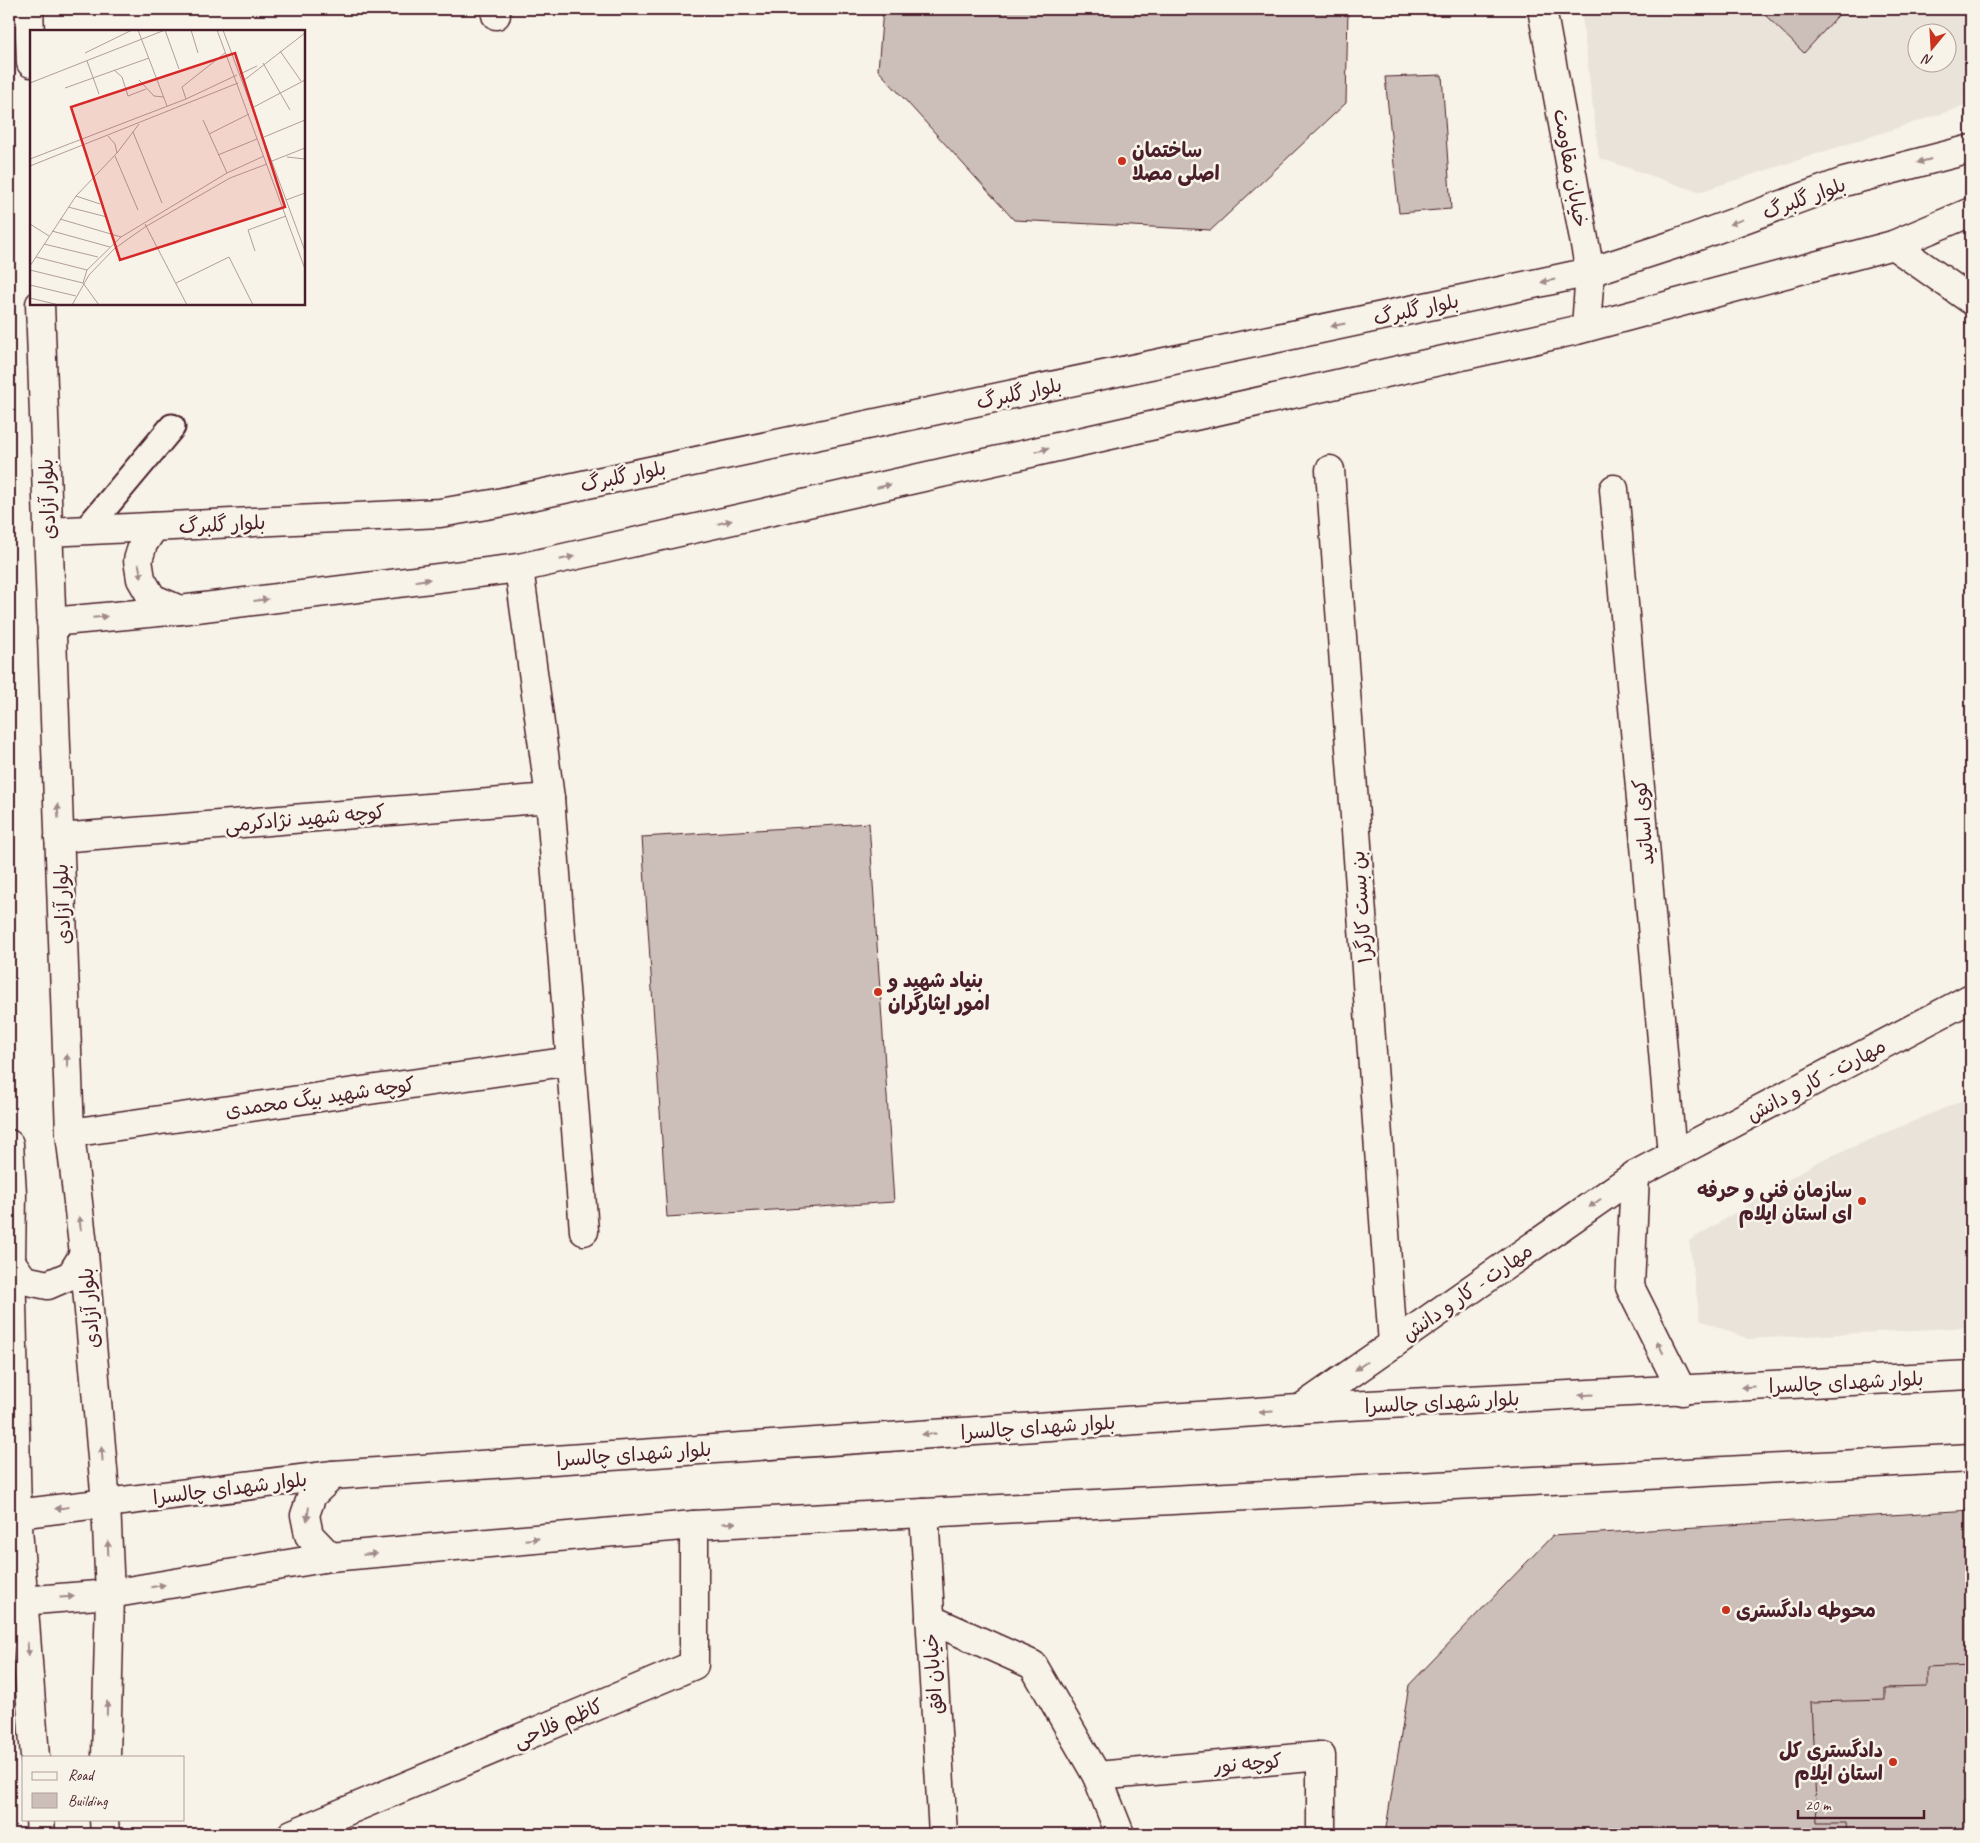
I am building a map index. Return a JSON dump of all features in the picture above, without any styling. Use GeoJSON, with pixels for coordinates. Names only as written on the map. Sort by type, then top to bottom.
{"type":"FeatureCollection","features":[{"type":"Feature","properties":{"kind":"street"},"geometry":{"type":"LineString","coordinates":[[29,9],[30,36]]}},
{"type":"Feature","properties":{"kind":"street","name":"خیابان مقاومت"},"geometry":{"type":"LineString","coordinates":[[1542,9],[1590,272],[1586,327]]}},
{"type":"Feature","properties":{"kind":"street","name":"بلوار گلبرگ"},"geometry":{"type":"LineString","coordinates":[[48,532],[440,513],[498,503],[1590,272],[1676,244],[1844,182],[1971,149]]}},
{"type":"Feature","properties":{"kind":"street"},"geometry":{"type":"LineString","coordinates":[[51,622],[180,610],[519,568],[1586,327],[1893,245],[1971,212]]}},
{"type":"Feature","properties":{"kind":"street"},"geometry":{"type":"LineString","coordinates":[[1893,245],[1971,300]]}},
{"type":"Feature","properties":{"kind":"street","name":"بلوار آزادی"},"geometry":{"type":"LineString","coordinates":[[40,305],[70,1133],[84,1254],[106,1503],[110,1594]]}},
{"type":"Feature","properties":{"kind":"street","name":"بن بست کارگر۱"},"geometry":{"type":"LineString","coordinates":[[1330,470],[1393,1344]]}},
{"type":"Feature","properties":{"kind":"street","name":"کوی اساتید"},"geometry":{"type":"LineString","coordinates":[[1614,489],[1672,1155]]}},
{"type":"Feature","properties":{"kind":"street"},"geometry":{"type":"LineString","coordinates":[[154,527],[143,544],[138,560],[141,579],[152,598],[180,610]]}},
{"type":"Feature","properties":{"kind":"street"},"geometry":{"type":"LineString","coordinates":[[519,568],[550,798],[584,1231]]}},
{"type":"Feature","properties":{"kind":"street","name":"کوچه شهید نژادکرمی"},"geometry":{"type":"LineString","coordinates":[[60,838],[550,798]]}},
{"type":"Feature","properties":{"kind":"street","name":"مهارت - کار و دانش"},"geometry":{"type":"LineString","coordinates":[[1299,1409],[1635,1175],[1971,998]]}},
{"type":"Feature","properties":{"kind":"street","name":"کوچه شهید بیگ محمدی"},"geometry":{"type":"LineString","coordinates":[[70,1133],[571,1061]]}},
{"type":"Feature","properties":{"kind":"street"},"geometry":{"type":"LineString","coordinates":[[9,1144],[13,1516],[16,1601],[35,1756]]}},
{"type":"Feature","properties":{"kind":"street"},"geometry":{"type":"LineString","coordinates":[[1635,1175],[1630,1286],[1682,1391]]}},
{"type":"Feature","properties":{"kind":"street"},"geometry":{"type":"LineString","coordinates":[[11,1262],[24,1280],[48,1285],[71,1275],[84,1254]]}},
{"type":"Feature","properties":{"kind":"street","name":"بلوار شهدای چالسرا"},"geometry":{"type":"LineString","coordinates":[[13,1516],[333,1475],[1299,1409],[1971,1375]]}},
{"type":"Feature","properties":{"kind":"street"},"geometry":{"type":"LineString","coordinates":[[16,1601],[110,1594],[330,1557],[694,1525],[1971,1458]]}},
{"type":"Feature","properties":{"kind":"street"},"geometry":{"type":"LineString","coordinates":[[330,1557],[309,1535],[305,1515],[312,1495],[333,1475]]}},
{"type":"Feature","properties":{"kind":"street","name":"خیابان افق"},"geometry":{"type":"LineString","coordinates":[[924,1514],[943,1834]]}},
{"type":"Feature","properties":{"kind":"street","name":"کاظم فلاحی"},"geometry":{"type":"LineString","coordinates":[[292,1834],[694,1666],[694,1525]]}},
{"type":"Feature","properties":{"kind":"street"},"geometry":{"type":"LineString","coordinates":[[106,1756],[110,1594]]}},
{"type":"Feature","properties":{"kind":"street"},"geometry":{"type":"LineString","coordinates":[[930,1619],[1033,1665],[1098,1776],[1120,1834]]}},
{"type":"Feature","properties":{"kind":"street","name":"کوچه نور"},"geometry":{"type":"LineString","coordinates":[[1098,1776],[1321,1756],[1321,1834]]}},
{"type":"Feature","properties":{"kind":"lane"},"geometry":{"type":"LineString","coordinates":[[86,530],[172,427]]}},
{"type":"Feature","properties":{"kind":"shaded area"},"geometry":{"type":"Polygon","coordinates":[[[1581,9],[1971,9],[1971,104],[1699,192],[1599,158],[1581,9]]]}},
{"type":"Feature","properties":{"kind":"shaded area","name":"سازمان فنی و حرفه ای استان ایلام"},"geometry":{"type":"Polygon","coordinates":[[[1971,1097],[1971,1327],[1748,1339],[1700,1320],[1689,1241],[1817,1162],[1971,1097]]]}},
{"type":"Feature","properties":{"kind":"building","name":"ساختمان اصلی مصلا"},"geometry":{"type":"Polygon","coordinates":[[[883,9],[1348,9],[1346,103],[1211,230],[1014,220],[878,70],[883,9]]]}},
{"type":"Feature","properties":{"kind":"building"},"geometry":{"type":"Polygon","coordinates":[[[1759,9],[1844,9],[1804,53],[1759,9]]]}},
{"type":"Feature","properties":{"kind":"building"},"geometry":{"type":"Polygon","coordinates":[[[1442,75],[1451,209],[1399,213],[1385,77],[1442,75]]]}},
{"type":"Feature","properties":{"kind":"building"},"geometry":{"type":"Polygon","coordinates":[[[869,823],[894,1202],[667,1217],[642,837],[869,823]]]}},
{"type":"Feature","properties":{"kind":"building","name":"محوطه دادگستری"},"geometry":{"type":"Polygon","coordinates":[[[1971,1510],[1971,1834],[1385,1834],[1409,1685],[1552,1536],[1971,1510]]]}},
{"type":"Feature","properties":{"kind":"building","name":"دادگستری کل استان ایلام"},"geometry":{"type":"Polygon","coordinates":[[[1971,1666],[1971,1834],[1847,1834],[1846,1823],[1817,1823],[1811,1702],[1885,1700],[1885,1688],[1927,1687],[1927,1668],[1971,1666]]]}},
{"type":"Feature","properties":{"kind":"place","name":"ساختمان اصلی مصلا"},"geometry":{"type":"Point","coordinates":[1122,161]}},
{"type":"Feature","properties":{"kind":"place","name":"بنیاد شهید و امور ایثارگران"},"geometry":{"type":"Point","coordinates":[878,992]}},
{"type":"Feature","properties":{"kind":"place","name":"سازمان فنی و حرفه ای استان ایلام"},"geometry":{"type":"Point","coordinates":[1862,1201]}},
{"type":"Feature","properties":{"kind":"place","name":"محوطه دادگستری"},"geometry":{"type":"Point","coordinates":[1726,1610]}},
{"type":"Feature","properties":{"kind":"place","name":"دادگستری کل استان ایلام"},"geometry":{"type":"Point","coordinates":[1893,1762]}}]}
